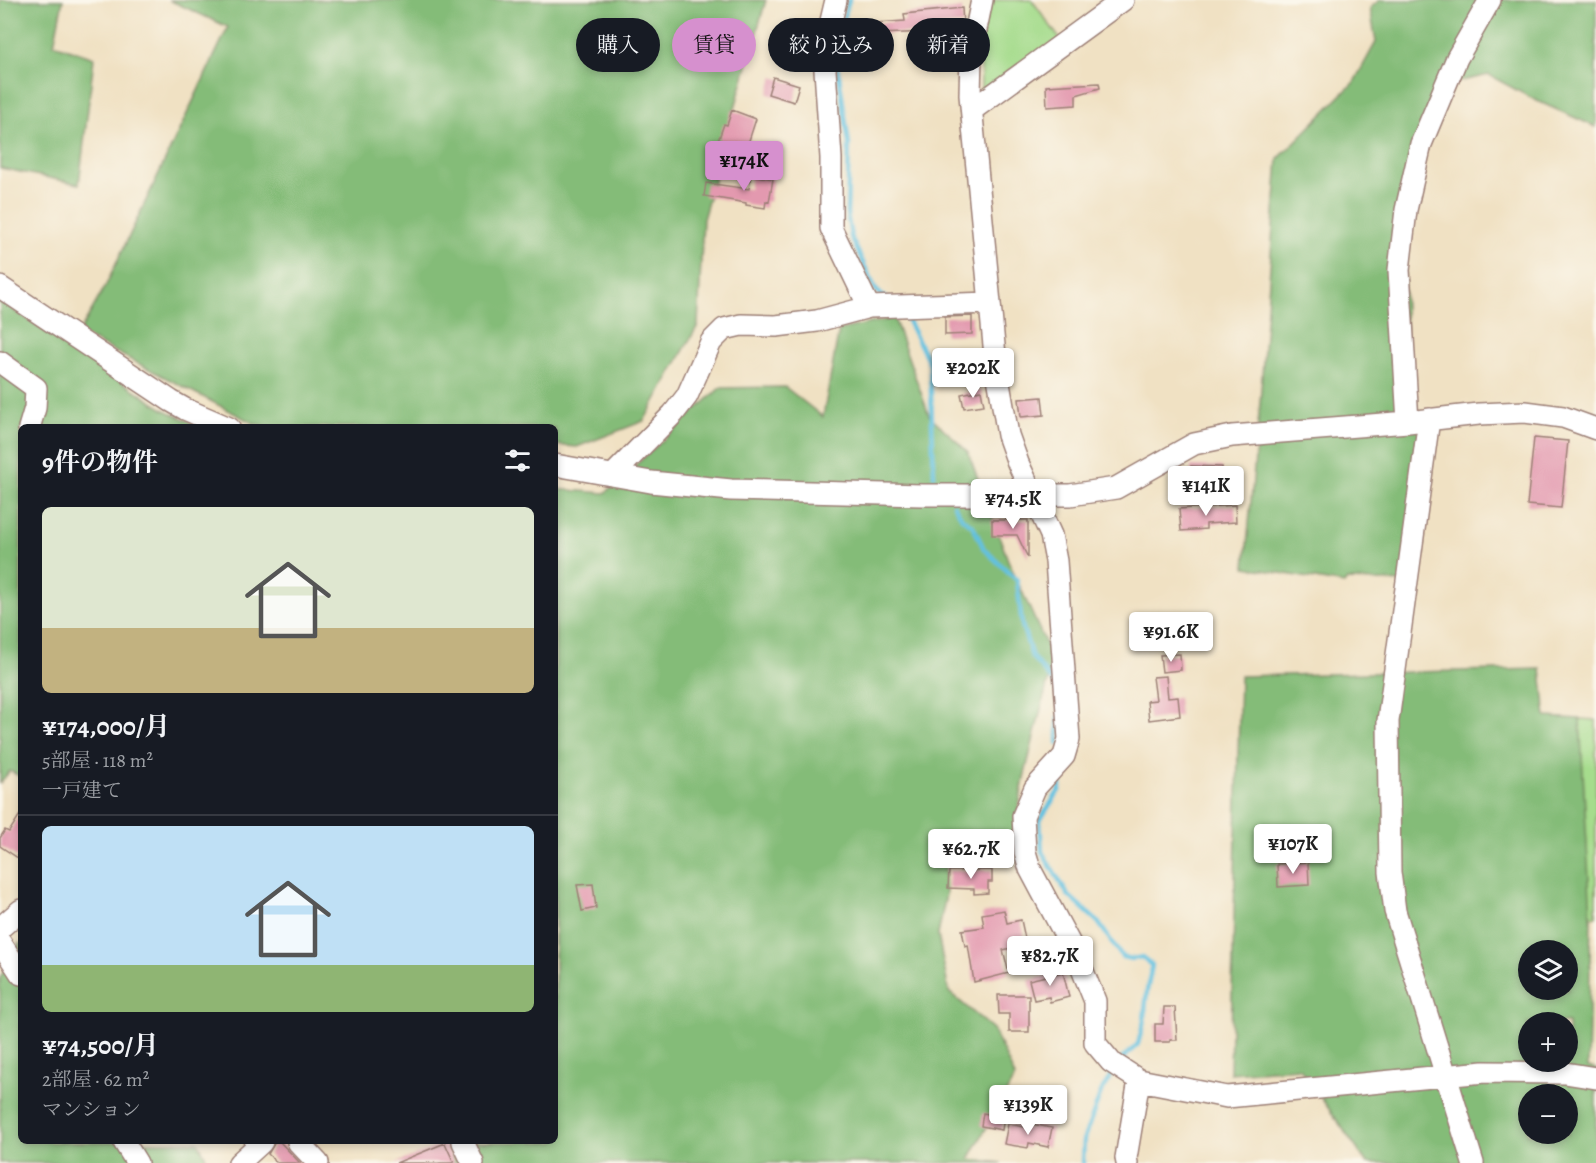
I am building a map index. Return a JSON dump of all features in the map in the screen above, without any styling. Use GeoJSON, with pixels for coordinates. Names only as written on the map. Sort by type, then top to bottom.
{"type":"FeatureCollection","features":[{"type":"Feature","properties":{"kind":"street"},"geometry":{"type":"LineString","coordinates":[[836,0],[825,70],[831,158],[831,228],[869,307]]}},
{"type":"Feature","properties":{"kind":"street"},"geometry":{"type":"LineString","coordinates":[[982,0],[971,54],[970,95],[996,366],[1008,435],[1018,463],[1051,535],[1056,561],[1069,739],[1064,756],[1035,788],[1023,816],[1025,852],[1030,869],[1078,959],[1095,1001],[1095,1043],[1111,1062],[1139,1080],[1227,1097],[1484,1072],[1565,1073],[1596,1078]]}},
{"type":"Feature","properties":{"kind":"street"},"geometry":{"type":"LineString","coordinates":[[972,110],[1123,0]]}},
{"type":"Feature","properties":{"kind":"street"},"geometry":{"type":"LineString","coordinates":[[1473,1163],[1395,911],[1390,872],[1388,721],[1418,421],[1399,270],[1406,210],[1421,144],[1457,58],[1490,0]]}},
{"type":"Feature","properties":{"kind":"street"},"geometry":{"type":"LineString","coordinates":[[0,287],[185,410],[219,424]]}},
{"type":"Feature","properties":{"kind":"street"},"geometry":{"type":"LineString","coordinates":[[613,475],[673,414],[687,396],[711,342],[724,329],[741,325],[776,326],[817,321],[869,307],[990,303]]}},
{"type":"Feature","properties":{"kind":"street"},"geometry":{"type":"LineString","coordinates":[[0,362],[36,388],[35,408],[30,424]]}},
{"type":"Feature","properties":{"kind":"street"},"geometry":{"type":"LineString","coordinates":[[558,466],[651,482],[731,490],[922,495],[1070,495],[1116,488],[1194,444],[1232,436],[1525,412],[1563,417],[1596,429]]}},
{"type":"Feature","properties":{"kind":"street"},"geometry":{"type":"LineString","coordinates":[[0,928],[18,913]]}},
{"type":"Feature","properties":{"kind":"street"},"geometry":{"type":"LineString","coordinates":[[0,942],[18,970]]}},
{"type":"Feature","properties":{"kind":"street"},"geometry":{"type":"LineString","coordinates":[[1127,1163],[1139,1080]]}},
{"type":"Feature","properties":{"kind":"street"},"geometry":{"type":"LineString","coordinates":[[125,1144],[137,1163]]}},
{"type":"Feature","properties":{"kind":"street"},"geometry":{"type":"LineString","coordinates":[[239,1163],[260,1144]]}},
{"type":"Feature","properties":{"kind":"street"},"geometry":{"type":"LineString","coordinates":[[300,1144],[318,1163]]}},
{"type":"Feature","properties":{"kind":"street"},"geometry":{"type":"LineString","coordinates":[[465,1144],[473,1163]]}},
{"type":"Feature","properties":{"kind":"green space"},"geometry":{"type":"Polygon","coordinates":[[[0,0],[63,0],[54,44],[94,58],[79,184],[0,168],[0,0]]]}},
{"type":"Feature","properties":{"kind":"green space"},"geometry":{"type":"Polygon","coordinates":[[[169,0],[766,0],[756,35],[756,18],[672,18],[672,72],[745,72],[703,219],[698,325],[644,421],[577,447],[558,445],[558,424],[255,424],[79,333],[106,285],[228,27],[169,0]]]}},
{"type":"Feature","properties":{"kind":"green space"},"geometry":{"type":"Polygon","coordinates":[[[992,0],[1032,0],[1060,39],[981,95],[981,72],[990,72],[990,18],[986,18],[992,0]]]}},
{"type":"Feature","properties":{"kind":"green space"},"geometry":{"type":"Polygon","coordinates":[[[1380,0],[1596,0],[1596,127],[1535,100],[1489,75],[1447,84],[1411,177],[1404,280],[1408,421],[1425,420],[1407,582],[1347,580],[1344,584],[1245,567],[1278,159],[1354,82],[1376,42],[1370,8],[1380,0]]]}},
{"type":"Feature","properties":{"kind":"green space"},"geometry":{"type":"Polygon","coordinates":[[[0,301],[163,409],[195,424],[18,424],[18,775],[10,771],[0,783],[0,301]]]}},
{"type":"Feature","properties":{"kind":"green space"},"geometry":{"type":"Polygon","coordinates":[[[894,318],[929,415],[968,452],[1008,560],[1053,660],[1024,778],[1010,854],[944,849],[946,894],[938,935],[949,992],[993,1029],[1015,1077],[969,1159],[1002,1163],[449,1163],[459,1144],[558,1144],[558,489],[605,493],[720,388],[785,387],[823,417],[839,330],[894,318]]]}},
{"type":"Feature","properties":{"kind":"green space"},"geometry":{"type":"Polygon","coordinates":[[[1541,669],[1546,717],[1580,719],[1591,917],[1588,1067],[1596,1069],[1596,1163],[1367,1163],[1300,1068],[1230,1073],[1240,676],[1541,669]]]}},
{"type":"Feature","properties":{"kind":"green space"},"geometry":{"type":"Polygon","coordinates":[[[1580,719],[1596,720],[1596,916],[1591,917],[1584,864],[1580,719]]]}},
{"type":"Feature","properties":{"kind":"green space"},"geometry":{"type":"Polygon","coordinates":[[[18,945],[18,1144],[199,1144],[209,1163],[0,1163],[0,978],[18,945]]]}},
{"type":"Feature","properties":{"kind":"building"},"geometry":{"type":"Polygon","coordinates":[[[962,8],[963,18],[906,18],[906,33],[894,33],[894,22],[905,21],[904,14],[962,8]]]}},
{"type":"Feature","properties":{"kind":"building"},"geometry":{"type":"Polygon","coordinates":[[[773,77],[799,85],[794,102],[768,94],[773,77]]]}},
{"type":"Feature","properties":{"kind":"building"},"geometry":{"type":"Polygon","coordinates":[[[1099,83],[1100,88],[1076,95],[1076,105],[1047,107],[1046,86],[1099,83]]]}},
{"type":"Feature","properties":{"kind":"building"},"geometry":{"type":"Polygon","coordinates":[[[732,110],[756,119],[743,159],[720,151],[723,142],[718,141],[732,110]]]}},
{"type":"Feature","properties":{"kind":"building"},"geometry":{"type":"Polygon","coordinates":[[[751,175],[773,179],[769,202],[766,201],[765,208],[704,196],[706,183],[749,189],[751,175]]]}},
{"type":"Feature","properties":{"kind":"building"},"geometry":{"type":"Polygon","coordinates":[[[972,316],[972,334],[945,335],[945,317],[972,316]]]}},
{"type":"Feature","properties":{"kind":"building"},"geometry":{"type":"Polygon","coordinates":[[[981,390],[984,405],[964,408],[961,394],[981,390]]]}},
{"type":"Feature","properties":{"kind":"building"},"geometry":{"type":"Polygon","coordinates":[[[1042,397],[1044,415],[1021,417],[1019,399],[1042,397]]]}},
{"type":"Feature","properties":{"kind":"building"},"geometry":{"type":"Polygon","coordinates":[[[1534,438],[1568,441],[1561,508],[1527,505],[1534,438]]]}},
{"type":"Feature","properties":{"kind":"building"},"geometry":{"type":"Polygon","coordinates":[[[1191,466],[1222,467],[1223,486],[1191,486],[1191,466]]]}},
{"type":"Feature","properties":{"kind":"building"},"geometry":{"type":"Polygon","coordinates":[[[1235,505],[1236,522],[1206,524],[1206,529],[1181,531],[1179,509],[1235,505]]]}},
{"type":"Feature","properties":{"kind":"building"},"geometry":{"type":"Polygon","coordinates":[[[992,520],[1028,520],[1028,558],[1017,535],[992,535],[992,520]]]}},
{"type":"Feature","properties":{"kind":"building"},"geometry":{"type":"Polygon","coordinates":[[[1180,654],[1181,670],[1162,672],[1160,655],[1180,654]]]}},
{"type":"Feature","properties":{"kind":"building"},"geometry":{"type":"Polygon","coordinates":[[[1166,676],[1168,698],[1178,697],[1180,716],[1149,720],[1147,701],[1156,700],[1153,677],[1166,676]]]}},
{"type":"Feature","properties":{"kind":"building"},"geometry":{"type":"Polygon","coordinates":[[[18,818],[18,858],[0,846],[0,838],[5,830],[9,832],[18,818]]]}},
{"type":"Feature","properties":{"kind":"building"},"geometry":{"type":"Polygon","coordinates":[[[1308,862],[1309,885],[1278,887],[1277,864],[1308,862]]]}},
{"type":"Feature","properties":{"kind":"building"},"geometry":{"type":"Polygon","coordinates":[[[992,870],[992,882],[988,882],[988,893],[974,894],[974,889],[948,888],[949,871],[992,870]]]}},
{"type":"Feature","properties":{"kind":"building"},"geometry":{"type":"Polygon","coordinates":[[[593,884],[596,908],[582,911],[577,885],[593,884]]]}},
{"type":"Feature","properties":{"kind":"building"},"geometry":{"type":"Polygon","coordinates":[[[1004,910],[1007,923],[1021,920],[1026,943],[1003,950],[1009,973],[974,982],[968,945],[965,946],[962,930],[984,927],[982,914],[1004,910]]]}},
{"type":"Feature","properties":{"kind":"building"},"geometry":{"type":"Polygon","coordinates":[[[1063,972],[1069,997],[1050,1002],[1049,997],[1034,1000],[1029,980],[1063,972]]]}},
{"type":"Feature","properties":{"kind":"building"},"geometry":{"type":"Polygon","coordinates":[[[998,995],[1029,995],[1029,1032],[1009,1032],[1009,1014],[999,1014],[998,995]]]}},
{"type":"Feature","properties":{"kind":"building"},"geometry":{"type":"Polygon","coordinates":[[[1164,1007],[1175,1007],[1177,1040],[1155,1042],[1155,1024],[1163,1024],[1164,1007]]]}},
{"type":"Feature","properties":{"kind":"building"},"geometry":{"type":"Polygon","coordinates":[[[983,1113],[1004,1117],[1002,1130],[981,1126],[983,1113]]]}},
{"type":"Feature","properties":{"kind":"building"},"geometry":{"type":"Polygon","coordinates":[[[1008,1124],[1030,1128],[1031,1124],[1052,1128],[1048,1147],[1029,1143],[1028,1148],[1004,1144],[1008,1124]]]}},
{"type":"Feature","properties":{"kind":"building"},"geometry":{"type":"Polygon","coordinates":[[[274,1144],[282,1144],[300,1163],[277,1163],[268,1154],[274,1144]]]}},
{"type":"Feature","properties":{"kind":"building"},"geometry":{"type":"Polygon","coordinates":[[[445,1144],[454,1163],[396,1163],[445,1144]]]}},
{"type":"Feature","properties":{"kind":"waterway"},"geometry":{"type":"LineString","coordinates":[[849,0],[843,21],[837,62],[849,144],[847,213],[851,237],[876,290],[887,300]]}},
{"type":"Feature","properties":{"kind":"waterway"},"geometry":{"type":"LineString","coordinates":[[902,314],[907,319],[930,364],[934,476]]}},
{"type":"Feature","properties":{"kind":"waterway"},"geometry":{"type":"LineString","coordinates":[[954,505],[962,518],[973,526],[984,549],[1017,580],[1022,625],[1032,657],[1054,683],[1056,690]]}},
{"type":"Feature","properties":{"kind":"waterway"},"geometry":{"type":"LineString","coordinates":[[1058,718],[1058,743]]}},
{"type":"Feature","properties":{"kind":"waterway"},"geometry":{"type":"LineString","coordinates":[[1060,772],[1060,789],[1040,820],[1042,852],[1068,895],[1098,922],[1122,957],[1133,959],[1142,957],[1152,965],[1144,1021],[1138,1044],[1120,1061]]}},
{"type":"Feature","properties":{"kind":"waterway"},"geometry":{"type":"LineString","coordinates":[[1083,1163],[1084,1138],[1102,1090],[1114,1071]]}}]}
